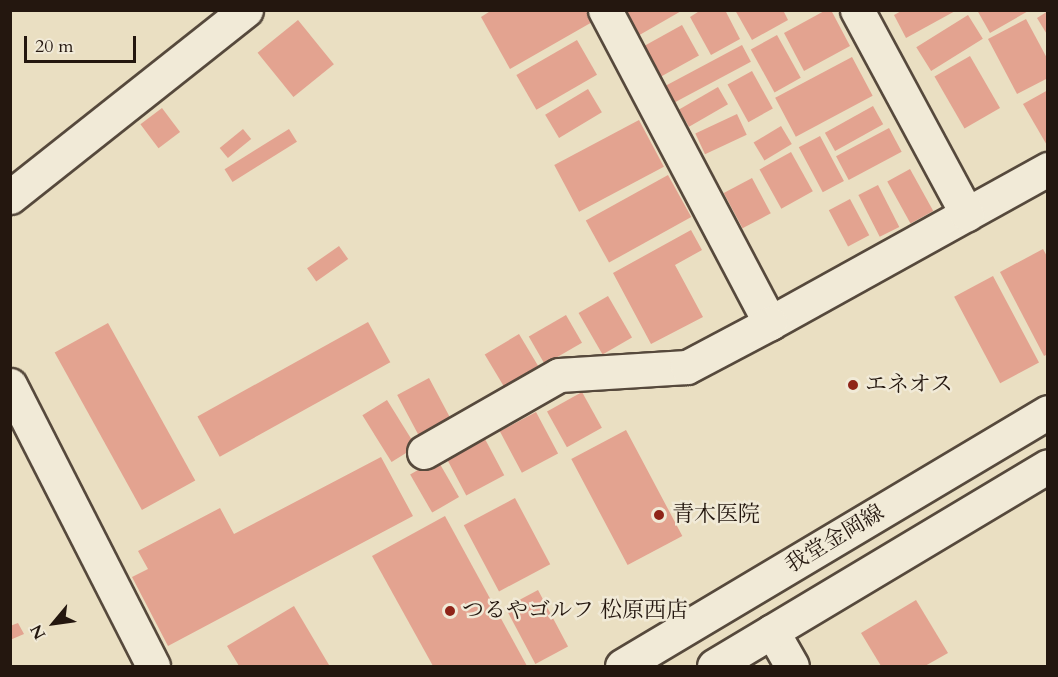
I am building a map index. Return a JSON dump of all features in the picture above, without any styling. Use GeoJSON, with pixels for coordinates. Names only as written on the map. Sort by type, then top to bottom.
{"type":"FeatureCollection","features":[{"type":"Feature","properties":{"kind":"street"},"geometry":{"type":"LineString","coordinates":[[10,197],[246,10]]}},
{"type":"Feature","properties":{"kind":"street"},"geometry":{"type":"LineString","coordinates":[[604,10],[770,323]]}},
{"type":"Feature","properties":{"kind":"street"},"geometry":{"type":"LineString","coordinates":[[857,10],[967,214]]}},
{"type":"Feature","properties":{"kind":"street"},"geometry":{"type":"LineString","coordinates":[[424,452],[559,375],[687,367],[1047,169]]}},
{"type":"Feature","properties":{"kind":"street"},"geometry":{"type":"LineString","coordinates":[[10,385],[153,666]]}},
{"type":"Feature","properties":{"kind":"street","name":"我堂金岡線"},"geometry":{"type":"LineString","coordinates":[[622,666],[1047,412]]}},
{"type":"Feature","properties":{"kind":"street","name":"我堂金岡線"},"geometry":{"type":"LineString","coordinates":[[714,666],[1047,466]]}},
{"type":"Feature","properties":{"kind":"street"},"geometry":{"type":"LineString","coordinates":[[772,631],[792,666]]}},
{"type":"Feature","properties":{"kind":"building"},"geometry":{"type":"Polygon","coordinates":[[[492,10],[588,10],[594,21],[510,69],[481,17],[492,10]]]}},
{"type":"Feature","properties":{"kind":"building"},"geometry":{"type":"Polygon","coordinates":[[[621,10],[683,10],[636,37],[621,10]]]}},
{"type":"Feature","properties":{"kind":"building"},"geometry":{"type":"Polygon","coordinates":[[[701,10],[725,10],[740,39],[711,55],[690,17],[701,10]]]}},
{"type":"Feature","properties":{"kind":"building"},"geometry":{"type":"Polygon","coordinates":[[[735,10],[783,10],[788,20],[752,40],[735,10]]]}},
{"type":"Feature","properties":{"kind":"building"},"geometry":{"type":"Polygon","coordinates":[[[826,10],[831,10],[850,46],[804,71],[784,33],[826,10]]]}},
{"type":"Feature","properties":{"kind":"building"},"geometry":{"type":"Polygon","coordinates":[[[903,10],[957,10],[906,38],[894,15],[903,10]]]}},
{"type":"Feature","properties":{"kind":"building"},"geometry":{"type":"Polygon","coordinates":[[[977,10],[1030,10],[990,33],[977,10]]]}},
{"type":"Feature","properties":{"kind":"building"},"geometry":{"type":"Polygon","coordinates":[[[1048,11],[1048,36],[1037,18],[1048,11]]]}},
{"type":"Feature","properties":{"kind":"building"},"geometry":{"type":"Polygon","coordinates":[[[968,15],[983,39],[931,71],[916,47],[968,15]]]}},
{"type":"Feature","properties":{"kind":"building"},"geometry":{"type":"Polygon","coordinates":[[[1026,19],[1048,60],[1048,78],[1017,94],[988,39],[1026,19]]]}},
{"type":"Feature","properties":{"kind":"building"},"geometry":{"type":"Polygon","coordinates":[[[298,20],[334,64],[293,97],[258,53],[298,20]]]}},
{"type":"Feature","properties":{"kind":"building"},"geometry":{"type":"Polygon","coordinates":[[[682,25],[699,56],[655,80],[638,49],[682,25]]]}},
{"type":"Feature","properties":{"kind":"building"},"geometry":{"type":"Polygon","coordinates":[[[777,35],[801,78],[775,92],[751,50],[777,35]]]}},
{"type":"Feature","properties":{"kind":"building"},"geometry":{"type":"Polygon","coordinates":[[[577,40],[597,75],[536,110],[516,75],[577,40]]]}},
{"type":"Feature","properties":{"kind":"building"},"geometry":{"type":"Polygon","coordinates":[[[742,45],[751,62],[668,106],[659,89],[742,45]]]}},
{"type":"Feature","properties":{"kind":"building"},"geometry":{"type":"Polygon","coordinates":[[[970,56],[1000,108],[964,128],[934,76],[970,56]]]}},
{"type":"Feature","properties":{"kind":"building"},"geometry":{"type":"Polygon","coordinates":[[[852,57],[873,96],[796,137],[775,98],[852,57]]]}},
{"type":"Feature","properties":{"kind":"building"},"geometry":{"type":"Polygon","coordinates":[[[752,71],[773,109],[748,122],[728,85],[752,71]]]}},
{"type":"Feature","properties":{"kind":"building"},"geometry":{"type":"Polygon","coordinates":[[[718,87],[728,104],[689,127],[679,110],[718,87]]]}},
{"type":"Feature","properties":{"kind":"building"},"geometry":{"type":"Polygon","coordinates":[[[588,89],[602,112],[559,138],[545,115],[588,89]]]}},
{"type":"Feature","properties":{"kind":"building"},"geometry":{"type":"Polygon","coordinates":[[[1048,90],[1048,147],[1023,104],[1048,90]]]}},
{"type":"Feature","properties":{"kind":"building"},"geometry":{"type":"Polygon","coordinates":[[[873,106],[883,124],[835,151],[825,133],[873,106]]]}},
{"type":"Feature","properties":{"kind":"building"},"geometry":{"type":"Polygon","coordinates":[[[162,108],[180,132],[158,148],[140,124],[162,108]]]}},
{"type":"Feature","properties":{"kind":"building"},"geometry":{"type":"Polygon","coordinates":[[[737,114],[747,135],[705,154],[695,133],[737,114]]]}},
{"type":"Feature","properties":{"kind":"building"},"geometry":{"type":"Polygon","coordinates":[[[639,120],[664,167],[579,212],[554,165],[639,120]]]}},
{"type":"Feature","properties":{"kind":"building"},"geometry":{"type":"Polygon","coordinates":[[[781,126],[792,144],[764,160],[754,142],[781,126]]]}},
{"type":"Feature","properties":{"kind":"building"},"geometry":{"type":"Polygon","coordinates":[[[889,128],[902,152],[849,180],[836,156],[889,128]]]}},
{"type":"Feature","properties":{"kind":"building"},"geometry":{"type":"Polygon","coordinates":[[[243,129],[251,139],[228,158],[220,148],[243,129]]]}},
{"type":"Feature","properties":{"kind":"building"},"geometry":{"type":"Polygon","coordinates":[[[289,129],[297,142],[232,182],[225,169],[289,129]]]}},
{"type":"Feature","properties":{"kind":"building"},"geometry":{"type":"Polygon","coordinates":[[[820,136],[844,181],[823,192],[799,147],[820,136]]]}},
{"type":"Feature","properties":{"kind":"building"},"geometry":{"type":"Polygon","coordinates":[[[791,152],[813,191],[781,209],[760,169],[791,152]]]}},
{"type":"Feature","properties":{"kind":"building"},"geometry":{"type":"Polygon","coordinates":[[[910,169],[933,211],[911,224],[887,182],[910,169]]]}},
{"type":"Feature","properties":{"kind":"building"},"geometry":{"type":"Polygon","coordinates":[[[668,175],[691,217],[609,263],[586,221],[668,175]]]}},
{"type":"Feature","properties":{"kind":"building"},"geometry":{"type":"Polygon","coordinates":[[[752,178],[771,213],[743,228],[724,193],[752,178]]]}},
{"type":"Feature","properties":{"kind":"building"},"geometry":{"type":"Polygon","coordinates":[[[878,185],[899,227],[880,237],[858,195],[878,185]]]}},
{"type":"Feature","properties":{"kind":"building"},"geometry":{"type":"Polygon","coordinates":[[[850,199],[869,235],[848,246],[829,210],[850,199]]]}},
{"type":"Feature","properties":{"kind":"building"},"geometry":{"type":"Polygon","coordinates":[[[691,230],[702,250],[675,265],[703,317],[651,344],[613,273],[691,230]]]}},
{"type":"Feature","properties":{"kind":"building"},"geometry":{"type":"Polygon","coordinates":[[[339,246],[348,259],[316,281],[307,268],[339,246]]]}},
{"type":"Feature","properties":{"kind":"building"},"geometry":{"type":"Polygon","coordinates":[[[1043,249],[1048,258],[1048,354],[1044,356],[1000,272],[1043,249]]]}},
{"type":"Feature","properties":{"kind":"building"},"geometry":{"type":"Polygon","coordinates":[[[993,276],[1039,363],[1000,383],[954,297],[993,276]]]}},
{"type":"Feature","properties":{"kind":"building"},"geometry":{"type":"Polygon","coordinates":[[[608,296],[632,338],[603,355],[579,313],[608,296]]]}},
{"type":"Feature","properties":{"kind":"building"},"geometry":{"type":"Polygon","coordinates":[[[566,315],[582,343],[545,364],[529,336],[566,315]]]}},
{"type":"Feature","properties":{"kind":"building"},"geometry":{"type":"Polygon","coordinates":[[[368,322],[390,362],[220,457],[197,417],[368,322]]]}},
{"type":"Feature","properties":{"kind":"building"},"geometry":{"type":"Polygon","coordinates":[[[108,323],[195,480],[142,510],[55,353],[108,323]]]}},
{"type":"Feature","properties":{"kind":"building"},"geometry":{"type":"Polygon","coordinates":[[[519,334],[538,366],[504,386],[485,355],[519,334]]]}},
{"type":"Feature","properties":{"kind":"building"},"geometry":{"type":"Polygon","coordinates":[[[429,378],[451,419],[419,436],[397,395],[429,378]]]}},
{"type":"Feature","properties":{"kind":"building"},"geometry":{"type":"Polygon","coordinates":[[[582,392],[602,428],[567,447],[547,411],[582,392]]]}},
{"type":"Feature","properties":{"kind":"building"},"geometry":{"type":"Polygon","coordinates":[[[387,400],[416,447],[392,462],[362,415],[387,400]]]}},
{"type":"Feature","properties":{"kind":"building"},"geometry":{"type":"Polygon","coordinates":[[[536,412],[558,453],[522,473],[500,431],[536,412]]]}},
{"type":"Feature","properties":{"kind":"building"},"geometry":{"type":"Polygon","coordinates":[[[626,430],[682,536],[628,565],[571,459],[626,430]]]}},
{"type":"Feature","properties":{"kind":"building"},"geometry":{"type":"Polygon","coordinates":[[[485,439],[504,475],[466,495],[447,459],[485,439]]]}},
{"type":"Feature","properties":{"kind":"building"},"geometry":{"type":"Polygon","coordinates":[[[381,457],[413,516],[168,646],[132,577],[148,569],[138,551],[220,508],[234,534],[381,457]]]}},
{"type":"Feature","properties":{"kind":"building"},"geometry":{"type":"Polygon","coordinates":[[[437,459],[459,497],[432,513],[410,474],[437,459]]]}},
{"type":"Feature","properties":{"kind":"building"},"geometry":{"type":"Polygon","coordinates":[[[515,498],[550,564],[499,591],[464,525],[515,498]]]}},
{"type":"Feature","properties":{"kind":"building","name":"つるやゴルフ 松原西店"},"geometry":{"type":"Polygon","coordinates":[[[445,516],[527,666],[433,666],[372,556],[445,516]]]}},
{"type":"Feature","properties":{"kind":"building"},"geometry":{"type":"Polygon","coordinates":[[[538,590],[568,647],[535,664],[505,607],[538,590]]]}},
{"type":"Feature","properties":{"kind":"building"},"geometry":{"type":"Polygon","coordinates":[[[916,600],[948,653],[925,666],[881,666],[861,633],[916,600]]]}},
{"type":"Feature","properties":{"kind":"building"},"geometry":{"type":"Polygon","coordinates":[[[294,606],[329,665],[239,666],[227,646],[294,606]]]}},
{"type":"Feature","properties":{"kind":"building"},"geometry":{"type":"Polygon","coordinates":[[[18,623],[24,634],[10,640],[10,626],[18,623]]]}},
{"type":"Feature","properties":{"kind":"place","name":"エネオス"},"geometry":{"type":"Point","coordinates":[853,385]}},
{"type":"Feature","properties":{"kind":"place","name":"青木医院"},"geometry":{"type":"Point","coordinates":[659,515]}},
{"type":"Feature","properties":{"kind":"place","name":"つるやゴルフ 松原西店"},"geometry":{"type":"Point","coordinates":[450,611]}}]}
